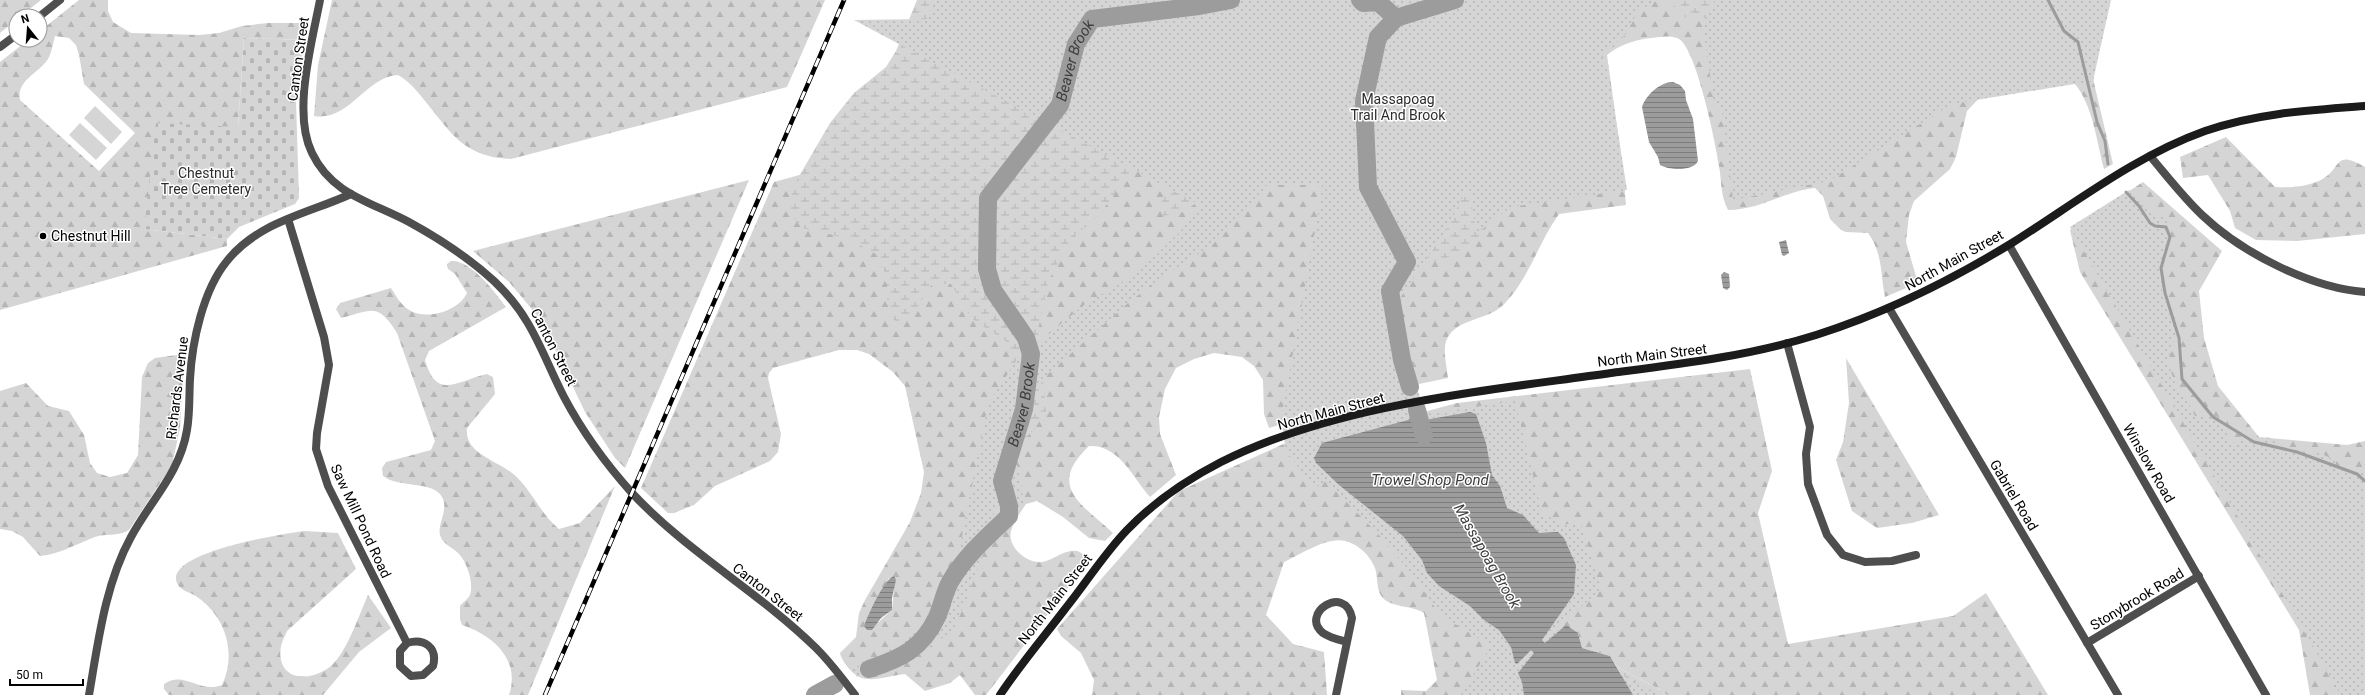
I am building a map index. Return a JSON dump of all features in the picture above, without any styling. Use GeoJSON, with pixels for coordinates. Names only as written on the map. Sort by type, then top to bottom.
{"type":"FeatureCollection","features":[{"type":"Feature","properties":{"kind":"main road","name":"North Main Street"},"geometry":{"type":"LineString","coordinates":[[1000,695],[1027,655],[1128,528],[1179,487],[1220,463],[1273,441],[1367,413],[1481,391],[1708,361],[1814,336],[1921,295],[2009,245],[2150,156],[2200,133],[2244,120],[2295,112],[2365,106]]}},
{"type":"Feature","properties":{"kind":"street"},"geometry":{"type":"LineString","coordinates":[[48,10],[60,0]]}},
{"type":"Feature","properties":{"kind":"street","name":"Canton Street"},"geometry":{"type":"LineString","coordinates":[[320,0],[304,86],[306,135],[311,152],[329,180],[351,194],[406,221],[447,244],[465,257],[507,294],[519,308],[538,337],[564,396],[586,435],[632,492],[703,557],[800,634],[828,661],[855,695]]}},
{"type":"Feature","properties":{"kind":"street"},"geometry":{"type":"LineString","coordinates":[[2150,156],[2190,204],[2237,242],[2316,282],[2365,292]]}},
{"type":"Feature","properties":{"kind":"street","name":"Richards Avenue"},"geometry":{"type":"LineString","coordinates":[[89,695],[96,654],[114,579],[131,537],[173,474],[181,458],[187,430],[193,349],[199,322],[211,290],[226,262],[246,242],[261,230],[351,194]]}},
{"type":"Feature","properties":{"kind":"street","name":"Saw Mill Pond Road"},"geometry":{"type":"LineString","coordinates":[[288,219],[324,337],[329,365],[328,381],[317,434],[316,449],[320,466],[328,486],[407,643]]}},
{"type":"Feature","properties":{"kind":"street","name":"Winslow Road"},"geometry":{"type":"LineString","coordinates":[[2009,245],[2200,576],[2266,695]]}},
{"type":"Feature","properties":{"kind":"street","name":"Gabriel Road"},"geometry":{"type":"LineString","coordinates":[[1889,308],[2118,695]]}},
{"type":"Feature","properties":{"kind":"street"},"geometry":{"type":"LineString","coordinates":[[1787,343],[1810,427],[1806,454],[1808,484],[1827,535],[1843,555],[1866,562],[1892,561],[1916,555]]}},
{"type":"Feature","properties":{"kind":"street","name":"Stonybrook Road"},"geometry":{"type":"LineString","coordinates":[[2087,643],[2200,576]]}},
{"type":"Feature","properties":{"kind":"street"},"geometry":{"type":"LineString","coordinates":[[1336,695],[1352,622],[1350,611],[1339,602],[1328,604],[1318,614],[1317,622],[1320,629],[1329,636],[1347,642]]}},
{"type":"Feature","properties":{"kind":"street"},"geometry":{"type":"LineString","coordinates":[[416,640],[426,643],[431,647],[434,653],[433,666],[424,675],[411,676],[400,666],[400,651],[407,643],[416,640]]}},
{"type":"Feature","properties":{"kind":"green space"},"geometry":{"type":"Polygon","coordinates":[[[0,0],[41,0],[31,8],[8,8],[8,26],[0,33],[0,0]]]}},
{"type":"Feature","properties":{"kind":"green space"},"geometry":{"type":"Polygon","coordinates":[[[79,0],[108,0],[108,11],[113,22],[131,33],[199,35],[219,33],[242,26],[268,23],[303,23],[304,40],[244,38],[238,127],[144,229],[227,239],[227,246],[0,310],[0,62],[18,48],[48,48],[48,25],[79,0]],[[55,36],[49,57],[41,68],[25,81],[20,93],[20,100],[99,171],[135,133],[84,84],[76,45],[69,38],[55,36]]]}},
{"type":"Feature","properties":{"kind":"green space"},"geometry":{"type":"Polygon","coordinates":[[[332,0],[825,0],[787,87],[511,159],[482,154],[460,142],[443,124],[413,86],[398,75],[386,78],[376,83],[337,112],[326,116],[314,116],[318,65],[332,0]]]}},
{"type":"Feature","properties":{"kind":"green space"},"geometry":{"type":"Polygon","coordinates":[[[917,0],[1632,0],[1494,213],[1481,237],[1469,248],[1430,263],[1412,273],[1401,290],[1403,309],[1369,293],[1327,178],[1222,186],[1183,212],[1163,216],[1162,200],[1168,189],[1226,142],[1142,152],[1129,175],[1098,216],[1070,240],[1048,282],[1038,331],[1046,411],[1034,430],[1015,447],[999,448],[1013,372],[1006,341],[971,318],[951,284],[932,284],[911,317],[899,323],[894,320],[887,299],[887,279],[878,255],[846,238],[802,228],[788,210],[794,185],[830,123],[854,93],[886,67],[896,51],[917,0]]]}},
{"type":"Feature","properties":{"kind":"green space","name":"Massapoag Trail And Brook"},"geometry":{"type":"Polygon","coordinates":[[[935,0],[1658,0],[1638,11],[1626,34],[1602,56],[1609,76],[1627,190],[1511,207],[1476,233],[1470,190],[1465,192],[1448,227],[1394,307],[1401,344],[1426,414],[1515,401],[1542,513],[1563,524],[1581,524],[1601,589],[1556,629],[1612,670],[1660,695],[1461,695],[1491,646],[1439,614],[1418,581],[1378,534],[1326,481],[1315,488],[1286,451],[1281,420],[1323,185],[1267,185],[1251,207],[1211,246],[1162,277],[1128,303],[1023,396],[1011,453],[1013,462],[1019,467],[1024,507],[995,509],[987,543],[956,625],[950,633],[929,647],[857,677],[851,667],[868,664],[919,630],[953,582],[988,404],[1016,361],[1085,304],[1125,280],[1153,258],[1181,231],[1200,205],[854,20],[927,19],[935,0]]]}},
{"type":"Feature","properties":{"kind":"green space"},"geometry":{"type":"Polygon","coordinates":[[[1423,0],[2095,0],[2090,51],[2094,83],[2113,164],[2104,169],[2088,106],[2075,85],[2067,76],[1986,91],[1967,111],[1956,157],[1950,169],[1914,201],[1909,215],[1906,242],[1918,283],[1885,297],[1879,256],[1868,233],[1846,232],[1841,230],[1830,219],[1823,196],[1815,188],[1793,193],[1751,207],[1728,210],[1722,194],[1720,172],[1710,119],[1698,77],[1685,46],[1679,39],[1673,37],[1646,39],[1622,45],[1607,55],[1623,169],[1626,205],[1559,214],[1526,274],[1501,307],[1488,315],[1457,327],[1451,332],[1447,339],[1445,348],[1448,378],[1385,391],[1269,428],[1264,414],[1263,380],[1254,366],[1242,357],[1214,353],[1194,359],[1176,368],[1165,389],[1159,417],[1160,434],[1176,475],[1150,497],[1117,456],[1109,450],[1089,446],[1076,460],[1070,473],[1070,484],[1073,494],[1080,504],[1113,533],[1105,541],[1089,538],[1063,517],[1037,501],[1026,504],[1017,517],[1011,531],[1012,543],[1019,553],[1030,560],[1042,562],[1063,553],[1072,551],[1082,553],[1090,559],[986,695],[975,695],[960,675],[950,683],[925,691],[905,674],[876,679],[863,678],[850,670],[841,657],[840,653],[856,637],[859,613],[865,600],[910,522],[921,493],[924,472],[905,386],[893,372],[869,354],[857,350],[839,350],[773,368],[769,373],[768,378],[781,434],[778,452],[770,461],[715,486],[694,505],[674,513],[668,513],[641,488],[774,182],[1233,55],[1423,0]],[[889,578],[864,626],[873,627],[892,610],[894,589],[889,578]]]}},
{"type":"Feature","properties":{"kind":"green space"},"geometry":{"type":"Polygon","coordinates":[[[1668,0],[1827,0],[1757,21],[1686,17],[1668,0]]]}},
{"type":"Feature","properties":{"kind":"green space"},"geometry":{"type":"Polygon","coordinates":[[[1715,0],[2111,0],[2093,81],[1952,104],[1829,181],[1733,200],[1722,113],[1714,105],[1703,24],[1715,0]]]}},
{"type":"Feature","properties":{"kind":"green space","name":"Chestnut Tree Cemetery"},"geometry":{"type":"Polygon","coordinates":[[[244,38],[304,40],[296,101],[299,198],[295,204],[239,227],[227,239],[144,229],[156,123],[238,127],[244,38]]]}},
{"type":"Feature","properties":{"kind":"green space"},"geometry":{"type":"Polygon","coordinates":[[[95,106],[122,132],[111,144],[84,118],[95,106]]]}},
{"type":"Feature","properties":{"kind":"green space"},"geometry":{"type":"Polygon","coordinates":[[[80,123],[107,148],[96,160],[69,135],[80,123]]]}},
{"type":"Feature","properties":{"kind":"green space"},"geometry":{"type":"Polygon","coordinates":[[[2226,137],[2275,187],[2298,186],[2316,182],[2328,175],[2339,162],[2343,160],[2355,162],[2365,167],[2365,234],[2297,241],[2256,240],[2235,228],[2230,211],[2208,175],[2183,178],[2180,157],[2226,137]]]}},
{"type":"Feature","properties":{"kind":"green space"},"geometry":{"type":"Polygon","coordinates":[[[749,180],[625,468],[615,458],[585,412],[541,320],[509,282],[473,251],[749,180]]]}},
{"type":"Feature","properties":{"kind":"green space"},"geometry":{"type":"Polygon","coordinates":[[[2143,182],[2222,251],[2199,291],[2204,338],[2218,386],[2259,437],[2347,445],[2365,441],[2365,695],[2310,695],[2299,630],[2080,272],[2070,230],[2143,182]]]}},
{"type":"Feature","properties":{"kind":"green space"},"geometry":{"type":"Polygon","coordinates":[[[2129,190],[2146,209],[2162,217],[2168,223],[2170,232],[2163,270],[2162,290],[2164,300],[2176,315],[2178,326],[2168,363],[2176,386],[2186,398],[2195,416],[2224,417],[2229,440],[2233,443],[2247,439],[2256,441],[2268,437],[2274,441],[2282,451],[2297,451],[2307,456],[2317,452],[2335,460],[2337,469],[2353,470],[2365,474],[2365,695],[2341,695],[2070,227],[2129,190]]]}},
{"type":"Feature","properties":{"kind":"green space"},"geometry":{"type":"Polygon","coordinates":[[[451,261],[466,265],[474,271],[489,285],[506,307],[429,351],[425,360],[430,373],[435,380],[442,384],[449,385],[487,374],[493,377],[495,394],[467,428],[467,437],[471,444],[482,455],[505,468],[519,479],[546,516],[559,529],[580,523],[615,486],[528,695],[509,695],[512,682],[511,671],[508,660],[502,651],[494,642],[484,635],[462,625],[460,619],[460,606],[470,595],[470,579],[465,562],[457,552],[448,546],[441,538],[440,525],[444,504],[440,494],[428,487],[397,482],[383,476],[382,468],[386,462],[431,450],[435,441],[397,333],[384,316],[378,312],[367,311],[341,318],[336,309],[340,303],[391,288],[404,306],[416,313],[424,315],[433,314],[450,309],[457,305],[467,293],[455,274],[448,269],[447,264],[451,261]]]}},
{"type":"Feature","properties":{"kind":"green space"},"geometry":{"type":"Polygon","coordinates":[[[184,354],[180,428],[172,465],[129,530],[116,534],[95,537],[61,551],[40,556],[23,537],[12,531],[0,529],[0,391],[26,383],[48,406],[69,411],[84,435],[90,463],[97,473],[110,477],[127,473],[138,455],[142,377],[148,363],[155,358],[184,354]]]}},
{"type":"Feature","properties":{"kind":"green space"},"geometry":{"type":"Polygon","coordinates":[[[1846,358],[1939,515],[1912,523],[1877,528],[1852,511],[1836,460],[1843,442],[1849,403],[1846,358]]]}},
{"type":"Feature","properties":{"kind":"green space"},"geometry":{"type":"Polygon","coordinates":[[[1750,369],[1772,471],[1758,513],[1788,644],[1953,616],[1986,593],[2048,695],[1667,695],[1659,689],[1617,667],[1610,656],[1582,648],[1578,633],[1545,644],[1420,413],[1457,403],[1750,369]]]}},
{"type":"Feature","properties":{"kind":"green space"},"geometry":{"type":"Polygon","coordinates":[[[1288,442],[1462,600],[1524,695],[1401,695],[1401,690],[1426,691],[1437,680],[1424,613],[1419,610],[1396,605],[1386,601],[1380,594],[1375,568],[1368,556],[1352,543],[1339,540],[1320,544],[1284,562],[1266,615],[1293,644],[1324,652],[1327,695],[1092,695],[1094,680],[1081,653],[1061,636],[1057,629],[1179,491],[1288,442]]]}},
{"type":"Feature","properties":{"kind":"green space"},"geometry":{"type":"Polygon","coordinates":[[[304,531],[338,533],[356,569],[287,631],[281,646],[281,657],[283,666],[288,672],[296,676],[304,677],[322,672],[331,666],[337,660],[347,643],[368,595],[391,628],[359,652],[323,695],[169,695],[164,689],[164,684],[171,680],[185,681],[206,687],[222,685],[227,672],[229,660],[225,634],[220,623],[213,612],[204,603],[179,586],[176,580],[179,570],[191,561],[231,546],[253,540],[304,531]]]}},
{"type":"Feature","properties":{"kind":"green space"},"geometry":{"type":"Polygon","coordinates":[[[1617,667],[1659,689],[1667,695],[1633,695],[1617,667]]]}},
{"type":"Feature","properties":{"kind":"water"},"geometry":{"type":"Polygon","coordinates":[[[1673,82],[1680,85],[1685,91],[1686,100],[1693,119],[1698,161],[1691,167],[1680,169],[1660,165],[1658,157],[1649,142],[1642,107],[1644,102],[1654,90],[1663,84],[1673,82]]]}},
{"type":"Feature","properties":{"kind":"water"},"geometry":{"type":"Polygon","coordinates":[[[1786,240],[1789,253],[1784,256],[1782,255],[1779,242],[1786,240]]]}},
{"type":"Feature","properties":{"kind":"water"},"geometry":{"type":"Polygon","coordinates":[[[1724,272],[1729,274],[1730,287],[1727,290],[1723,288],[1721,275],[1724,272]]]}},
{"type":"Feature","properties":{"kind":"water","name":"Trowel Shop Pond"},"geometry":{"type":"Polygon","coordinates":[[[1470,412],[1476,414],[1486,443],[1492,475],[1500,486],[1507,508],[1523,515],[1539,533],[1558,532],[1564,538],[1576,565],[1574,594],[1542,640],[1545,643],[1566,625],[1578,633],[1582,648],[1610,656],[1633,695],[1524,695],[1522,682],[1518,673],[1534,653],[1531,650],[1517,664],[1515,663],[1511,647],[1499,630],[1484,620],[1470,606],[1439,586],[1427,573],[1422,560],[1403,536],[1339,485],[1316,463],[1314,458],[1322,443],[1408,420],[1414,414],[1420,413],[1425,420],[1470,412]]]}},
{"type":"Feature","properties":{"kind":"water"},"geometry":{"type":"Polygon","coordinates":[[[894,576],[896,580],[892,598],[892,610],[881,618],[872,630],[867,630],[864,626],[881,590],[894,576]]]}},
{"type":"Feature","properties":{"kind":"waterway","name":"Beaver Brook"},"geometry":{"type":"LineString","coordinates":[[869,669],[900,657],[917,645],[931,628],[937,617],[948,586],[962,564],[1009,516],[1009,506],[1002,481],[1024,409],[1031,354],[1026,338],[993,290],[987,269],[988,198],[1060,105],[1076,44],[1092,19],[1199,6],[1231,0]]}},
{"type":"Feature","properties":{"kind":"waterway","name":"Beaver Brook"},"geometry":{"type":"LineString","coordinates":[[1360,0],[1363,3],[1378,2],[1396,18]]}},
{"type":"Feature","properties":{"kind":"waterway","name":"Massapoag Brook"},"geometry":{"type":"LineString","coordinates":[[1410,387],[1402,360],[1390,291],[1407,262],[1368,187],[1364,101],[1378,37],[1396,18],[1455,0]]}},
{"type":"Feature","properties":{"kind":"waterway"},"geometry":{"type":"LineString","coordinates":[[2048,0],[2064,31],[2078,42],[2097,122],[2105,141],[2108,164]]}},
{"type":"Feature","properties":{"kind":"waterway"},"geometry":{"type":"LineString","coordinates":[[2126,192],[2139,206],[2150,223],[2155,226],[2166,227],[2170,237],[2161,268],[2165,293],[2179,338],[2182,379],[2213,417],[2254,442],[2297,452],[2357,474],[2365,481]]}},
{"type":"Feature","properties":{"kind":"waterway","name":"Massapoag Brook"},"geometry":{"type":"LineString","coordinates":[[1417,410],[1424,436]]}},
{"type":"Feature","properties":{"kind":"waterway","name":"Beaver Brook"},"geometry":{"type":"LineString","coordinates":[[815,695],[835,684]]}},
{"type":"Feature","properties":{"kind":"railway"},"geometry":{"type":"LineString","coordinates":[[545,695],[844,0]]}},
{"type":"Feature","properties":{"kind":"place","name":"Chestnut Hill"},"geometry":{"type":"Point","coordinates":[43,236]}}]}
